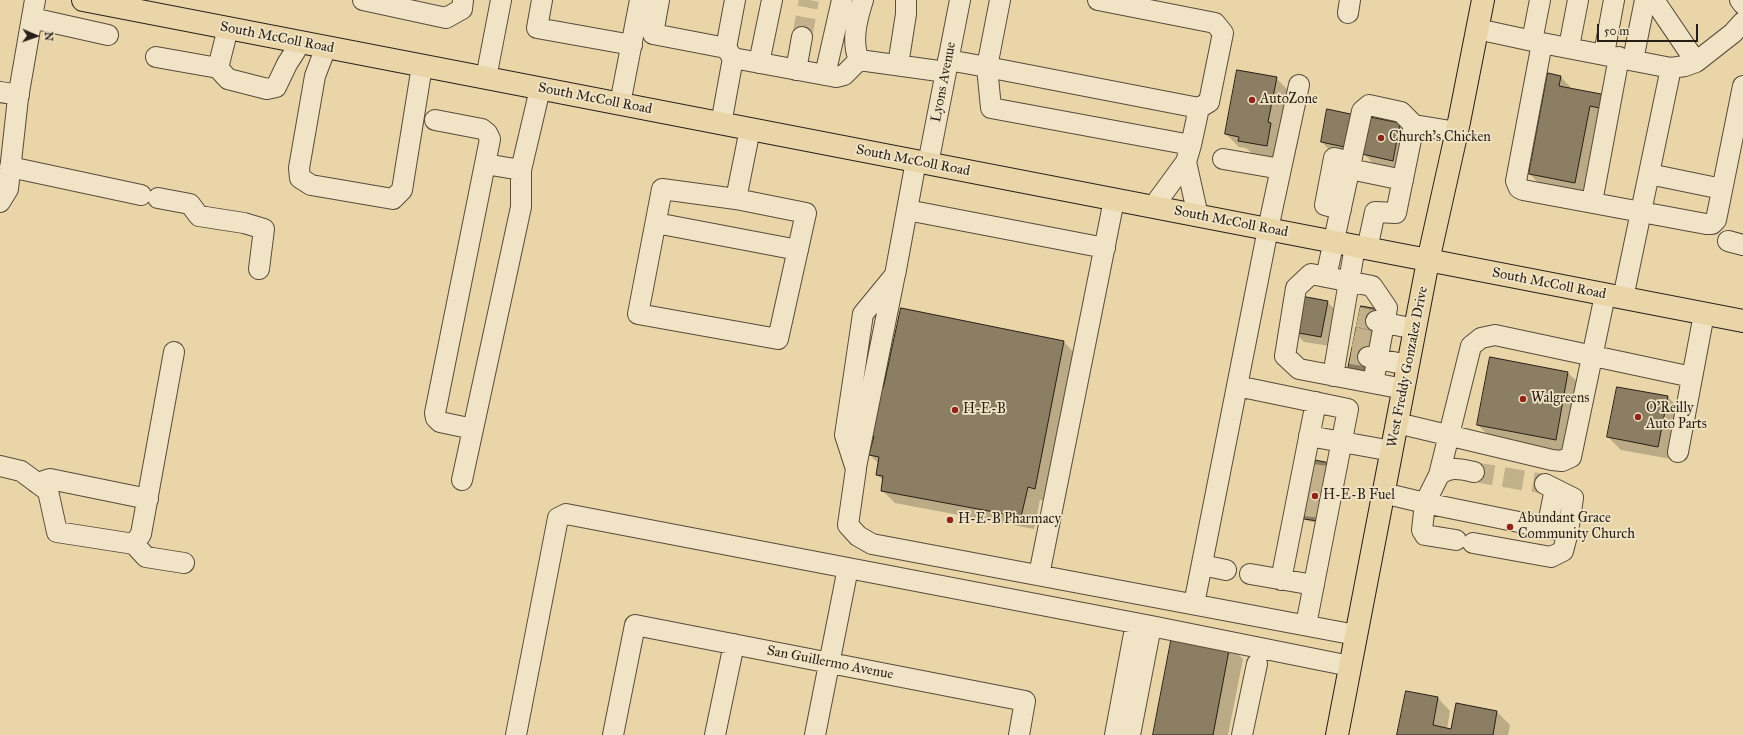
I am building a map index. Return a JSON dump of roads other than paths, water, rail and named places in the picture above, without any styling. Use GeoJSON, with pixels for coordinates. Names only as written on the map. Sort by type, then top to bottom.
{"type":"FeatureCollection","features":[{"type":"Feature","properties":{"kind":"main road","name":"South McColl Road"},"geometry":{"type":"LineString","coordinates":[[83,0],[146,6],[228,28],[1743,321]]}},
{"type":"Feature","properties":{"kind":"main road","name":"West Freddy Gonzalez Drive"},"geometry":{"type":"LineString","coordinates":[[1337,735],[1428,261],[1457,132],[1483,0]]}},
{"type":"Feature","properties":{"kind":"street"},"geometry":{"type":"LineString","coordinates":[[363,0],[446,18],[462,9],[463,0]]}},
{"type":"Feature","properties":{"kind":"street"},"geometry":{"type":"LineString","coordinates":[[486,78],[502,0]]}},
{"type":"Feature","properties":{"kind":"street"},"geometry":{"type":"LineString","coordinates":[[542,0],[537,28],[632,45]]}},
{"type":"Feature","properties":{"kind":"street"},"geometry":{"type":"LineString","coordinates":[[620,104],[640,0]]}},
{"type":"Feature","properties":{"kind":"street"},"geometry":{"type":"LineString","coordinates":[[659,0],[653,34],[729,53],[759,63],[836,77],[844,75],[859,60]]}},
{"type":"Feature","properties":{"kind":"street"},"geometry":{"type":"LineString","coordinates":[[721,124],[735,0]]}},
{"type":"Feature","properties":{"kind":"street"},"geometry":{"type":"LineString","coordinates":[[759,63],[772,0]]}},
{"type":"Feature","properties":{"kind":"street"},"geometry":{"type":"LineString","coordinates":[[830,54],[825,40],[832,0]]}},
{"type":"Feature","properties":{"kind":"street"},"geometry":{"type":"LineString","coordinates":[[825,75],[842,0]]}},
{"type":"Feature","properties":{"kind":"street"},"geometry":{"type":"LineString","coordinates":[[859,60],[855,51],[854,38],[863,0]]}},
{"type":"Feature","properties":{"kind":"street"},"geometry":{"type":"LineString","coordinates":[[898,65],[906,14],[906,0]]}},
{"type":"Feature","properties":{"kind":"street","name":"Lyons Avenue"},"geometry":{"type":"LineString","coordinates":[[960,0],[947,66],[922,163],[906,210],[895,275],[863,314],[845,436],[856,469],[848,525],[858,536],[872,544],[1039,575]]}},
{"type":"Feature","properties":{"kind":"street"},"geometry":{"type":"LineString","coordinates":[[1000,0],[986,67],[991,108],[1189,154]]}},
{"type":"Feature","properties":{"kind":"street"},"geometry":{"type":"LineString","coordinates":[[859,60],[898,65],[986,67],[1199,108],[1209,102],[1223,33],[1215,23],[1098,0]]}},
{"type":"Feature","properties":{"kind":"street"},"geometry":{"type":"LineString","coordinates":[[1540,0],[1537,42],[1516,181],[1517,186],[1523,190],[1712,224],[1716,220],[1743,86]]}},
{"type":"Feature","properties":{"kind":"street"},"geometry":{"type":"LineString","coordinates":[[1569,48],[1578,0]]}},
{"type":"Feature","properties":{"kind":"street"},"geometry":{"type":"LineString","coordinates":[[1614,0],[1619,57]]}},
{"type":"Feature","properties":{"kind":"street"},"geometry":{"type":"LineString","coordinates":[[1592,202],[1619,57],[1645,0]]}},
{"type":"Feature","properties":{"kind":"street"},"geometry":{"type":"LineString","coordinates":[[1652,0],[1656,3],[1696,62]]}},
{"type":"Feature","properties":{"kind":"street"},"geometry":{"type":"LineString","coordinates":[[1740,0],[1743,4]]}},
{"type":"Feature","properties":{"kind":"street"},"geometry":{"type":"LineString","coordinates":[[0,202],[8,188],[10,167],[9,94],[34,9],[108,35]]}},
{"type":"Feature","properties":{"kind":"street"},"geometry":{"type":"LineString","coordinates":[[1477,29],[1671,68],[1685,66],[1696,62],[1733,33],[1743,22]]}},
{"type":"Feature","properties":{"kind":"street"},"geometry":{"type":"LineString","coordinates":[[218,68],[228,28]]}},
{"type":"Feature","properties":{"kind":"street"},"geometry":{"type":"LineString","coordinates":[[796,70],[802,38]]}},
{"type":"Feature","properties":{"kind":"street"},"geometry":{"type":"LineString","coordinates":[[156,57],[218,68],[228,79],[267,89],[276,88],[287,64],[301,42]]}},
{"type":"Feature","properties":{"kind":"street"},"geometry":{"type":"LineString","coordinates":[[326,47],[315,76],[299,168],[300,178],[311,185],[393,199],[402,190],[422,66]]}},
{"type":"Feature","properties":{"kind":"street"},"geometry":{"type":"LineString","coordinates":[[1397,423],[1449,434],[1552,460],[1562,460],[1571,457],[1592,356],[1614,296],[1640,212],[1671,68]]}},
{"type":"Feature","properties":{"kind":"street"},"geometry":{"type":"LineString","coordinates":[[1194,604],[1268,230],[1299,85]]}},
{"type":"Feature","properties":{"kind":"street"},"geometry":{"type":"LineString","coordinates":[[462,480],[520,207],[521,170],[540,89]]}},
{"type":"Feature","properties":{"kind":"street"},"geometry":{"type":"LineString","coordinates":[[1350,165],[1362,111],[1369,105],[1401,112],[1414,125],[1457,132]]}},
{"type":"Feature","properties":{"kind":"street"},"geometry":{"type":"LineString","coordinates":[[1198,216],[1189,154],[1199,108]]}},
{"type":"Feature","properties":{"kind":"street"},"geometry":{"type":"LineString","coordinates":[[435,120],[482,129],[487,133],[490,139],[435,412],[436,418],[440,422],[473,429]]}},
{"type":"Feature","properties":{"kind":"street"},"geometry":{"type":"LineString","coordinates":[[1403,180],[1350,165],[1334,158],[1325,205],[1375,212],[1396,213],[1403,180],[1414,125]]}},
{"type":"Feature","properties":{"kind":"street"},"geometry":{"type":"LineString","coordinates":[[736,199],[750,129]]}},
{"type":"Feature","properties":{"kind":"street"},"geometry":{"type":"LineString","coordinates":[[1153,207],[1189,154]]}},
{"type":"Feature","properties":{"kind":"street"},"geometry":{"type":"LineString","coordinates":[[1223,158],[1281,169]]}},
{"type":"Feature","properties":{"kind":"street"},"geometry":{"type":"LineString","coordinates":[[485,164],[521,170]]}},
{"type":"Feature","properties":{"kind":"street"},"geometry":{"type":"LineString","coordinates":[[10,167],[190,204],[199,216],[244,223],[264,229],[259,269]]}},
{"type":"Feature","properties":{"kind":"street"},"geometry":{"type":"LineString","coordinates":[[1649,174],[1722,189]]}},
{"type":"Feature","properties":{"kind":"street"},"geometry":{"type":"LineString","coordinates":[[662,189],[736,199],[806,213],[778,339],[638,314],[662,189]]}},
{"type":"Feature","properties":{"kind":"street"},"geometry":{"type":"LineString","coordinates":[[1114,200],[1039,575],[1356,635]]}},
{"type":"Feature","properties":{"kind":"street"},"geometry":{"type":"LineString","coordinates":[[1326,277],[1342,207]]}},
{"type":"Feature","properties":{"kind":"street"},"geometry":{"type":"LineString","coordinates":[[906,210],[1105,248]]}},
{"type":"Feature","properties":{"kind":"street"},"geometry":{"type":"LineString","coordinates":[[1373,383],[1360,347],[1365,319],[1350,281],[1375,212]]}},
{"type":"Feature","properties":{"kind":"street"},"geometry":{"type":"LineString","coordinates":[[656,223],[798,250]]}},
{"type":"Feature","properties":{"kind":"street"},"geometry":{"type":"LineString","coordinates":[[1365,319],[1387,308],[1372,286],[1311,274],[1296,288],[1285,356],[1299,369],[1404,389]]}},
{"type":"Feature","properties":{"kind":"street"},"geometry":{"type":"LineString","coordinates":[[1678,452],[1704,314]]}},
{"type":"Feature","properties":{"kind":"street"},"geometry":{"type":"LineString","coordinates":[[1333,376],[1360,347],[1365,319]]}},
{"type":"Feature","properties":{"kind":"street"},"geometry":{"type":"LineString","coordinates":[[1365,319],[1415,329]]}},
{"type":"Feature","properties":{"kind":"street"},"geometry":{"type":"LineString","coordinates":[[1547,528],[1550,487],[1573,498],[1568,532],[1563,551],[1552,557],[1425,535],[1422,530],[1425,503],[1439,475],[1471,346],[1481,338],[1494,335],[1692,377]]}},
{"type":"Feature","properties":{"kind":"street"},"geometry":{"type":"LineString","coordinates":[[1360,347],[1408,365]]}},
{"type":"Feature","properties":{"kind":"street"},"geometry":{"type":"LineString","coordinates":[[134,544],[142,534],[174,352]]}},
{"type":"Feature","properties":{"kind":"street"},"geometry":{"type":"LineString","coordinates":[[1237,386],[1348,409],[1342,442],[1288,546],[1281,580]]}},
{"type":"Feature","properties":{"kind":"street"},"geometry":{"type":"LineString","coordinates":[[1306,625],[1321,551],[1316,491],[1309,436],[1316,402]]}},
{"type":"Feature","properties":{"kind":"street"},"geometry":{"type":"LineString","coordinates":[[1309,436],[1392,451]]}},
{"type":"Feature","properties":{"kind":"street"},"geometry":{"type":"LineString","coordinates":[[0,466],[21,471],[48,491],[57,532],[134,544],[146,557],[184,563]]}},
{"type":"Feature","properties":{"kind":"street"},"geometry":{"type":"LineString","coordinates":[[1439,475],[1446,470],[1456,468],[1474,472]]}},
{"type":"Feature","properties":{"kind":"street"},"geometry":{"type":"LineString","coordinates":[[37,483],[50,479],[148,499]]}},
{"type":"Feature","properties":{"kind":"street"},"geometry":{"type":"LineString","coordinates":[[1383,493],[1568,532]]}},
{"type":"Feature","properties":{"kind":"street"},"geometry":{"type":"LineString","coordinates":[[516,735],[558,518],[566,514],[1144,624],[1350,666]]}},
{"type":"Feature","properties":{"kind":"street"},"geometry":{"type":"LineString","coordinates":[[1502,548],[1508,520]]}},
{"type":"Feature","properties":{"kind":"street"},"geometry":{"type":"LineString","coordinates":[[1288,546],[1321,551]]}},
{"type":"Feature","properties":{"kind":"street"},"geometry":{"type":"LineString","coordinates":[[1202,565],[1226,570]]}},
{"type":"Feature","properties":{"kind":"street"},"geometry":{"type":"LineString","coordinates":[[815,735],[848,568]]}},
{"type":"Feature","properties":{"kind":"street"},"geometry":{"type":"LineString","coordinates":[[1250,574],[1314,585]]}},
{"type":"Feature","properties":{"kind":"street"},"geometry":{"type":"LineString","coordinates":[[1115,735],[1144,624]]}},
{"type":"Feature","properties":{"kind":"street"},"geometry":{"type":"LineString","coordinates":[[1130,735],[1144,624]]}},
{"type":"Feature","properties":{"kind":"street","name":"San Guillermo Avenue"},"geometry":{"type":"LineString","coordinates":[[613,735],[635,625],[1025,701],[1019,735]]}},
{"type":"Feature","properties":{"kind":"street"},"geometry":{"type":"LineString","coordinates":[[715,735],[734,644]]}},
{"type":"Feature","properties":{"kind":"street"},"geometry":{"type":"LineString","coordinates":[[1242,735],[1257,664]]}},
{"type":"Feature","properties":{"kind":"tunnel"},"geometry":{"type":"LineString","coordinates":[[802,37],[809,0]]}},
{"type":"Feature","properties":{"kind":"tunnel"},"geometry":{"type":"LineString","coordinates":[[1358,317],[1376,321]]}},
{"type":"Feature","properties":{"kind":"tunnel"},"geometry":{"type":"LineString","coordinates":[[1354,337],[1371,341]]}},
{"type":"Feature","properties":{"kind":"tunnel"},"geometry":{"type":"LineString","coordinates":[[1351,354],[1368,357]]}},
{"type":"Feature","properties":{"kind":"tunnel"},"geometry":{"type":"LineString","coordinates":[[1474,472],[1545,484]]}},
{"type":"Feature","properties":{"kind":"tunnel"},"geometry":{"type":"LineString","coordinates":[[1312,474],[1327,476]]}},
{"type":"Feature","properties":{"kind":"tunnel"},"geometry":{"type":"LineString","coordinates":[[1309,490],[1324,493]]}},
{"type":"Feature","properties":{"kind":"tunnel"},"geometry":{"type":"LineString","coordinates":[[1306,506],[1321,508]]}},
{"type":"Feature","properties":{"kind":"place","name":"AutoZone"},"geometry":{"type":"Point","coordinates":[1252,100]}},
{"type":"Feature","properties":{"kind":"place","name":"Church's Chicken"},"geometry":{"type":"Point","coordinates":[1381,138]}},
{"type":"Feature","properties":{"kind":"place","name":"Walgreens"},"geometry":{"type":"Point","coordinates":[1523,399]}},
{"type":"Feature","properties":{"kind":"place","name":"H-E-B"},"geometry":{"type":"Point","coordinates":[955,410]}},
{"type":"Feature","properties":{"kind":"place","name":"O'Reilly Auto Parts"},"geometry":{"type":"Point","coordinates":[1638,417]}},
{"type":"Feature","properties":{"kind":"place","name":"H-E-B Fuel"},"geometry":{"type":"Point","coordinates":[1315,496]}},
{"type":"Feature","properties":{"kind":"place","name":"H-E-B Pharmacy"},"geometry":{"type":"Point","coordinates":[950,520]}},
{"type":"Feature","properties":{"kind":"place","name":"Abundant Grace Community Church"},"geometry":{"type":"Point","coordinates":[1510,527]}}]}
